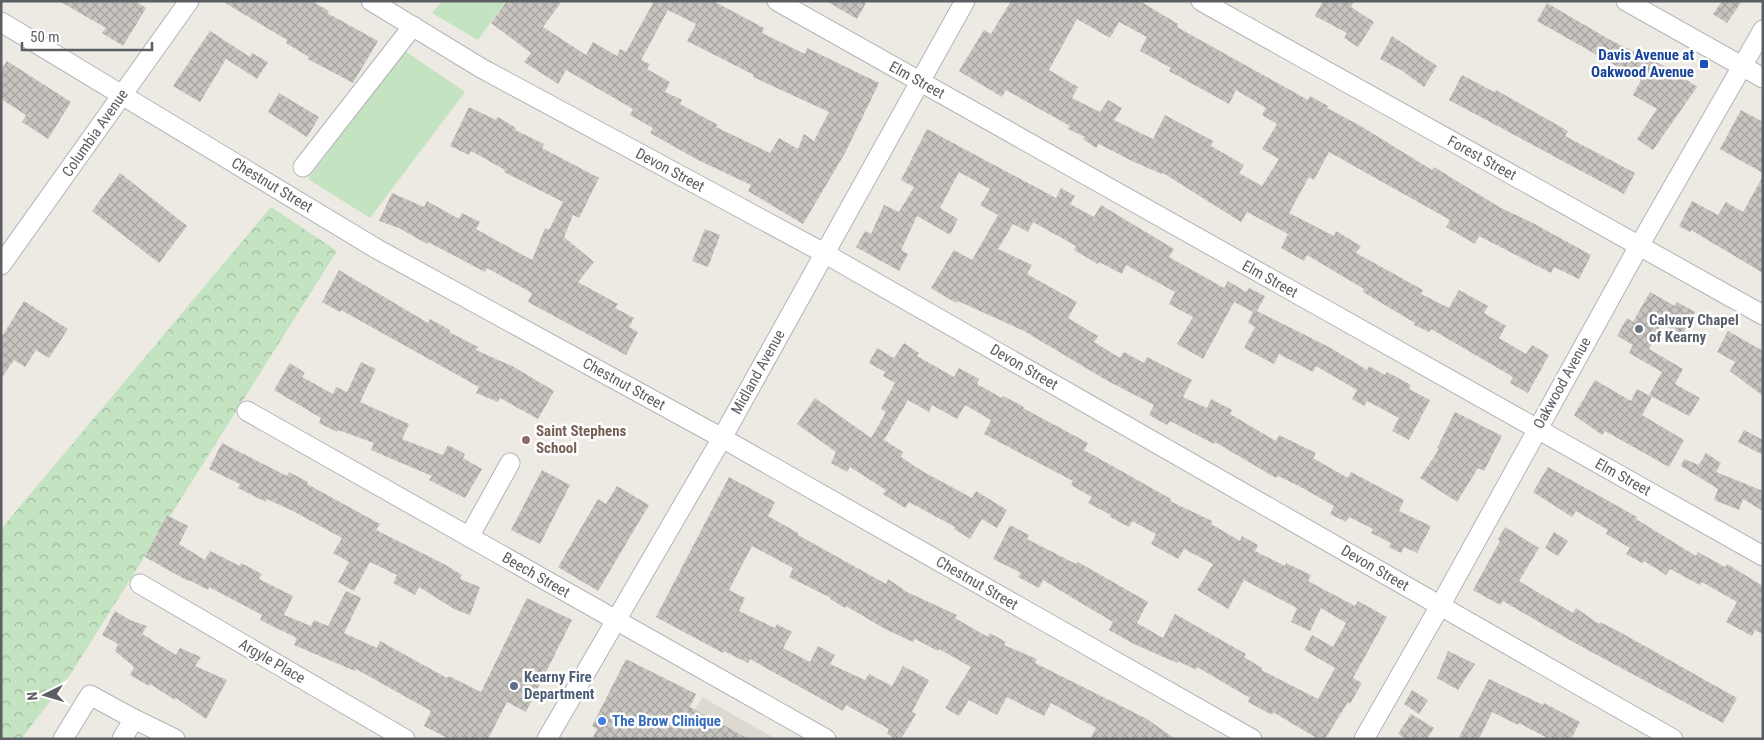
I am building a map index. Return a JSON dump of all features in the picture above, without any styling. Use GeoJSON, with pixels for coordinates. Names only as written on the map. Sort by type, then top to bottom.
{"type":"FeatureCollection","features":[{"type":"Feature","properties":{"kind":"street","name":"Columbia Avenue"},"geometry":{"type":"LineString","coordinates":[[1,265],[189,1]]}},
{"type":"Feature","properties":{"kind":"street","name":"Devon Street"},"geometry":{"type":"LineString","coordinates":[[371,1],[480,68],[824,253],[1673,739]]}},
{"type":"Feature","properties":{"kind":"street","name":"Elm Street"},"geometry":{"type":"LineString","coordinates":[[777,1],[1763,556]]}},
{"type":"Feature","properties":{"kind":"street","name":"Midland Avenue"},"geometry":{"type":"LineString","coordinates":[[547,739],[722,438],[965,1]]}},
{"type":"Feature","properties":{"kind":"street","name":"Forest Street"},"geometry":{"type":"LineString","coordinates":[[1201,1],[1763,315]]}},
{"type":"Feature","properties":{"kind":"street"},"geometry":{"type":"LineString","coordinates":[[1626,1],[1763,78]]}},
{"type":"Feature","properties":{"kind":"street","name":"Chestnut Street"},"geometry":{"type":"LineString","coordinates":[[1,22],[122,96],[259,176],[377,249],[722,438],[1252,739]]}},
{"type":"Feature","properties":{"kind":"street"},"geometry":{"type":"LineString","coordinates":[[303,167],[413,26]]}},
{"type":"Feature","properties":{"kind":"street","name":"Oakwood Avenue"},"geometry":{"type":"LineString","coordinates":[[1364,739],[1440,606],[1536,428],[1763,30]]}},
{"type":"Feature","properties":{"kind":"street","name":"Beech Street"},"geometry":{"type":"LineString","coordinates":[[247,411],[826,739]]}},
{"type":"Feature","properties":{"kind":"street"},"geometry":{"type":"LineString","coordinates":[[469,537],[510,463]]}},
{"type":"Feature","properties":{"kind":"street","name":"Argyle Place"},"geometry":{"type":"LineString","coordinates":[[140,584],[405,739]]}},
{"type":"Feature","properties":{"kind":"street"},"geometry":{"type":"LineString","coordinates":[[63,739],[90,695],[175,739]]}},
{"type":"Feature","properties":{"kind":"street"},"geometry":{"type":"LineString","coordinates":[[122,739],[134,719]]}},
{"type":"Feature","properties":{"kind":"shaded area"},"geometry":{"type":"Polygon","coordinates":[[[702,697],[776,739],[678,739],[702,697]]]}},
{"type":"Feature","properties":{"kind":"green space"},"geometry":{"type":"Polygon","coordinates":[[[442,1],[506,1],[478,40],[432,13],[442,1]]]}},
{"type":"Feature","properties":{"kind":"green space"},"geometry":{"type":"Polygon","coordinates":[[[405,51],[465,92],[370,218],[308,179],[405,51]]]}},
{"type":"Feature","properties":{"kind":"green space"},"geometry":{"type":"Polygon","coordinates":[[[271,207],[337,251],[70,675],[21,739],[1,739],[1,529],[271,207]]]}},
{"type":"Feature","properties":{"kind":"building"},"geometry":{"type":"Polygon","coordinates":[[[59,1],[135,1],[146,8],[123,46],[102,33],[106,28],[59,1]]]}},
{"type":"Feature","properties":{"kind":"building"},"geometry":{"type":"Polygon","coordinates":[[[222,1],[312,1],[329,11],[327,13],[378,41],[353,83],[308,59],[309,57],[286,43],[287,40],[222,1]]]}},
{"type":"Feature","properties":{"kind":"building"},"geometry":{"type":"Polygon","coordinates":[[[507,1],[562,1],[543,27],[586,55],[593,42],[617,56],[620,49],[626,52],[653,3],[649,1],[713,1],[764,28],[762,33],[805,54],[807,48],[879,83],[845,153],[803,224],[748,191],[751,185],[698,160],[650,133],[653,128],[630,115],[633,109],[566,70],[558,84],[524,62],[531,53],[491,23],[507,1]],[[668,10],[641,60],[650,64],[647,69],[670,82],[665,92],[682,100],[680,104],[718,125],[716,127],[770,153],[779,138],[798,149],[804,134],[814,141],[829,112],[753,77],[754,75],[687,41],[696,24],[668,10]]]}},
{"type":"Feature","properties":{"kind":"building"},"geometry":{"type":"Polygon","coordinates":[[[826,1],[867,1],[857,19],[826,1]]]}},
{"type":"Feature","properties":{"kind":"building"},"geometry":{"type":"Polygon","coordinates":[[[1011,1],[1140,1],[1178,24],[1177,27],[1308,100],[1310,96],[1432,170],[1434,167],[1501,208],[1591,255],[1579,279],[1554,267],[1551,273],[1479,236],[1475,244],[1446,227],[1450,220],[1329,152],[1314,180],[1309,177],[1289,213],[1334,236],[1336,231],[1361,246],[1356,253],[1423,290],[1421,294],[1449,308],[1459,290],[1488,306],[1484,313],[1506,326],[1499,338],[1526,354],[1532,345],[1549,355],[1528,393],[1510,383],[1513,377],[1431,329],[1429,332],[1414,325],[1415,323],[1363,292],[1364,289],[1307,255],[1304,261],[1281,248],[1288,234],[1247,212],[1241,222],[1163,173],[1134,162],[1099,144],[1096,148],[1083,139],[1085,137],[1068,129],[1070,126],[1006,90],[1002,97],[959,71],[984,30],[991,34],[1011,1]],[[1077,19],[1049,70],[1078,87],[1072,98],[1100,112],[1108,100],[1122,108],[1114,120],[1153,139],[1165,115],[1213,141],[1211,146],[1244,165],[1239,173],[1262,186],[1279,159],[1262,149],[1277,124],[1262,115],[1266,108],[1236,90],[1229,104],[1169,71],[1171,68],[1140,51],[1147,37],[1119,22],[1110,38],[1077,19]]]}},
{"type":"Feature","properties":{"kind":"building"},"geometry":{"type":"Polygon","coordinates":[[[1323,1],[1354,1],[1351,7],[1374,22],[1358,47],[1344,38],[1347,33],[1315,16],[1323,1]]]}},
{"type":"Feature","properties":{"kind":"building"},"geometry":{"type":"Polygon","coordinates":[[[1722,1],[1742,1],[1727,23],[1713,14],[1722,1]]]}},
{"type":"Feature","properties":{"kind":"building"},"geometry":{"type":"Polygon","coordinates":[[[1547,3],[1612,41],[1671,69],[1697,87],[1653,150],[1637,139],[1657,109],[1633,95],[1641,80],[1537,21],[1547,3]]]}},
{"type":"Feature","properties":{"kind":"building"},"geometry":{"type":"Polygon","coordinates":[[[210,31],[250,57],[252,53],[268,62],[257,79],[226,59],[200,102],[173,86],[210,31]]]}},
{"type":"Feature","properties":{"kind":"building"},"geometry":{"type":"Polygon","coordinates":[[[1392,36],[1437,66],[1424,87],[1401,70],[1380,59],[1392,36]]]}},
{"type":"Feature","properties":{"kind":"building"},"geometry":{"type":"Polygon","coordinates":[[[7,61],[71,102],[48,139],[22,122],[26,115],[1,99],[1,70],[7,61]]]}},
{"type":"Feature","properties":{"kind":"building"},"geometry":{"type":"Polygon","coordinates":[[[1462,75],[1494,92],[1496,90],[1568,131],[1565,136],[1635,173],[1624,194],[1449,100],[1462,75]]]}},
{"type":"Feature","properties":{"kind":"building"},"geometry":{"type":"Polygon","coordinates":[[[279,93],[319,117],[307,137],[268,112],[279,93]]]}},
{"type":"Feature","properties":{"kind":"building"},"geometry":{"type":"Polygon","coordinates":[[[469,107],[496,120],[498,117],[516,128],[515,130],[544,144],[542,148],[599,178],[579,218],[573,215],[564,237],[594,262],[578,282],[618,304],[615,308],[634,318],[629,327],[638,332],[626,355],[528,302],[532,293],[487,268],[485,272],[399,228],[379,221],[392,193],[424,207],[427,201],[459,219],[462,213],[480,222],[476,229],[532,260],[545,228],[549,230],[563,202],[504,172],[505,170],[471,151],[469,155],[450,146],[469,107]]]}},
{"type":"Feature","properties":{"kind":"building"},"geometry":{"type":"Polygon","coordinates":[[[1741,110],[1763,122],[1763,173],[1720,149],[1741,110]]]}},
{"type":"Feature","properties":{"kind":"building"},"geometry":{"type":"Polygon","coordinates":[[[927,129],[1056,198],[1061,188],[1075,196],[1070,204],[1094,217],[1101,205],[1174,249],[1169,257],[1224,288],[1228,281],[1246,292],[1249,288],[1265,296],[1257,311],[1331,348],[1367,370],[1369,366],[1385,375],[1387,372],[1411,385],[1409,389],[1430,400],[1409,440],[1392,431],[1399,418],[1367,401],[1364,406],[1352,399],[1357,390],[1316,366],[1313,372],[1279,354],[1274,364],[1244,348],[1255,327],[1248,323],[1253,312],[1234,302],[1203,359],[1177,344],[1193,317],[1169,304],[1175,292],[1126,265],[1122,274],[1099,262],[1098,264],[1074,250],[1076,246],[1033,222],[1028,232],[1013,224],[998,249],[1032,265],[1027,274],[1077,302],[1068,318],[1098,336],[1094,342],[1120,358],[1124,352],[1144,363],[1147,357],[1192,380],[1183,397],[1207,408],[1211,399],[1232,410],[1230,414],[1276,441],[1279,435],[1316,453],[1313,458],[1348,478],[1351,472],[1404,500],[1399,511],[1431,526],[1417,553],[1404,547],[1401,553],[1389,547],[1391,543],[1371,533],[1373,529],[1349,517],[1346,522],[1330,514],[1334,506],[1299,486],[1278,476],[1276,478],[1215,442],[1214,444],[1170,421],[1167,425],[1149,415],[1154,405],[1106,380],[1024,331],[958,301],[956,303],[931,288],[954,250],[972,260],[998,215],[980,205],[990,189],[959,172],[940,208],[958,219],[950,235],[917,216],[901,250],[908,254],[899,271],[856,247],[865,231],[871,234],[884,205],[899,212],[914,187],[901,180],[927,129]]]}},
{"type":"Feature","properties":{"kind":"building"},"geometry":{"type":"Polygon","coordinates":[[[120,173],[187,226],[159,263],[92,211],[120,173]]]}},
{"type":"Feature","properties":{"kind":"building"},"geometry":{"type":"Polygon","coordinates":[[[1763,176],[1763,273],[1691,230],[1690,232],[1679,226],[1692,201],[1718,215],[1726,202],[1743,212],[1763,176]]]}},
{"type":"Feature","properties":{"kind":"building"},"geometry":{"type":"Polygon","coordinates":[[[705,229],[720,235],[708,267],[692,261],[705,229]]]}},
{"type":"Feature","properties":{"kind":"building"},"geometry":{"type":"Polygon","coordinates":[[[339,270],[428,323],[430,319],[450,330],[449,332],[478,347],[476,350],[514,367],[554,391],[538,419],[500,398],[498,402],[476,393],[479,387],[341,310],[340,312],[322,302],[339,270]]]}},
{"type":"Feature","properties":{"kind":"building"},"geometry":{"type":"Polygon","coordinates":[[[1650,292],[1675,306],[1677,302],[1695,312],[1682,336],[1662,324],[1649,349],[1683,369],[1675,384],[1700,398],[1689,416],[1649,395],[1662,372],[1629,353],[1633,345],[1617,336],[1627,318],[1633,322],[1650,292]]]}},
{"type":"Feature","properties":{"kind":"building"},"geometry":{"type":"Polygon","coordinates":[[[24,301],[68,329],[49,358],[36,350],[25,367],[14,360],[1,379],[1,338],[24,301]]]}},
{"type":"Feature","properties":{"kind":"building"},"geometry":{"type":"Polygon","coordinates":[[[1728,331],[1763,351],[1763,396],[1730,371],[1735,362],[1717,352],[1728,331]]]}},
{"type":"Feature","properties":{"kind":"building"},"geometry":{"type":"Polygon","coordinates":[[[904,343],[919,353],[917,356],[954,377],[959,368],[979,379],[977,384],[1002,398],[1003,396],[1024,407],[1088,443],[1084,450],[1171,499],[1170,501],[1212,521],[1211,524],[1240,541],[1242,536],[1258,545],[1255,551],[1285,566],[1286,563],[1311,575],[1308,581],[1355,606],[1358,601],[1387,617],[1353,678],[1362,683],[1350,704],[1348,702],[1325,739],[1318,739],[1273,712],[1272,715],[1248,702],[1250,698],[1197,667],[1196,670],[1134,644],[1109,630],[1113,622],[1043,580],[1039,588],[1018,577],[1021,573],[993,559],[1010,525],[1029,535],[1027,539],[1076,564],[1078,562],[1148,602],[1137,623],[1163,638],[1175,614],[1246,654],[1244,657],[1262,668],[1261,670],[1318,699],[1335,668],[1304,650],[1312,635],[1333,647],[1346,623],[1321,608],[1310,631],[1291,622],[1297,608],[1244,580],[1228,609],[1197,590],[1213,564],[1184,549],[1178,559],[1151,544],[1156,534],[1132,521],[1129,527],[1110,517],[1111,515],[1088,503],[1092,497],[1071,485],[1073,481],[984,434],[991,420],[965,405],[957,419],[932,405],[929,412],[908,400],[884,440],[903,452],[901,457],[922,471],[972,498],[976,491],[1007,510],[997,528],[982,519],[970,539],[954,529],[955,527],[909,502],[905,508],[883,494],[886,490],[850,467],[847,472],[831,463],[836,452],[797,424],[815,398],[871,438],[886,412],[881,409],[895,383],[883,376],[885,372],[869,363],[877,348],[894,358],[904,343]]]}},
{"type":"Feature","properties":{"kind":"building"},"geometry":{"type":"Polygon","coordinates":[[[361,362],[376,369],[360,402],[409,424],[402,439],[443,455],[448,445],[465,454],[463,458],[482,469],[465,498],[429,480],[432,476],[371,450],[374,443],[338,430],[337,432],[319,423],[321,418],[274,390],[290,363],[305,373],[302,377],[333,394],[336,387],[347,392],[361,362]]]}},
{"type":"Feature","properties":{"kind":"building"},"geometry":{"type":"Polygon","coordinates":[[[1595,380],[1631,401],[1637,389],[1652,397],[1642,415],[1684,440],[1669,467],[1605,431],[1602,435],[1574,415],[1595,380]]]}},
{"type":"Feature","properties":{"kind":"building"},"geometry":{"type":"Polygon","coordinates":[[[1455,412],[1502,436],[1484,471],[1478,468],[1457,502],[1420,478],[1439,449],[1437,448],[1455,412]]]}},
{"type":"Feature","properties":{"kind":"building"},"geometry":{"type":"Polygon","coordinates":[[[1744,430],[1763,440],[1763,455],[1738,442],[1744,430]]]}},
{"type":"Feature","properties":{"kind":"building"},"geometry":{"type":"Polygon","coordinates":[[[222,443],[287,476],[289,472],[308,482],[307,484],[380,524],[376,530],[444,564],[462,575],[460,579],[480,587],[470,615],[454,609],[419,587],[415,595],[393,583],[397,575],[370,562],[354,591],[338,582],[349,562],[333,553],[342,538],[293,511],[267,499],[266,502],[238,488],[240,484],[209,469],[222,443]]]}},
{"type":"Feature","properties":{"kind":"building"},"geometry":{"type":"Polygon","coordinates":[[[1706,453],[1721,463],[1716,472],[1763,491],[1763,511],[1743,499],[1739,510],[1714,500],[1718,489],[1681,466],[1684,459],[1699,465],[1706,453]]]}},
{"type":"Feature","properties":{"kind":"building"},"geometry":{"type":"Polygon","coordinates":[[[1548,467],[1637,517],[1636,519],[1696,556],[1698,552],[1725,567],[1727,564],[1763,586],[1763,634],[1755,630],[1752,636],[1726,622],[1737,602],[1702,582],[1700,585],[1670,569],[1666,575],[1644,561],[1642,563],[1626,554],[1630,548],[1606,534],[1608,530],[1576,511],[1572,517],[1533,492],[1548,467]]]}},
{"type":"Feature","properties":{"kind":"building"},"geometry":{"type":"Polygon","coordinates":[[[542,470],[570,485],[540,544],[511,530],[542,470]]]}},
{"type":"Feature","properties":{"kind":"building"},"geometry":{"type":"Polygon","coordinates":[[[729,477],[775,502],[768,516],[798,533],[798,535],[886,584],[888,579],[907,592],[957,615],[955,618],[988,637],[990,633],[1006,642],[1004,645],[1037,659],[1035,663],[1147,719],[1175,739],[1090,739],[1096,728],[1051,703],[1044,716],[1007,697],[997,715],[969,700],[959,716],[945,708],[971,667],[939,649],[938,651],[915,639],[913,642],[885,629],[846,606],[845,608],[831,598],[789,577],[793,568],[752,546],[729,590],[745,598],[739,611],[775,628],[777,624],[792,632],[783,648],[810,662],[818,646],[835,655],[830,664],[865,680],[869,674],[892,686],[903,666],[929,680],[912,712],[916,714],[901,739],[895,739],[887,734],[889,729],[846,705],[843,711],[750,659],[748,663],[724,651],[723,653],[656,617],[729,477]]]}},
{"type":"Feature","properties":{"kind":"building"},"geometry":{"type":"Polygon","coordinates":[[[617,486],[649,505],[598,591],[558,567],[598,499],[606,504],[617,486]]]}},
{"type":"Feature","properties":{"kind":"building"},"geometry":{"type":"Polygon","coordinates":[[[167,515],[188,526],[179,544],[205,560],[210,551],[240,566],[241,563],[262,574],[259,579],[293,596],[284,615],[311,626],[314,620],[328,626],[346,591],[361,598],[344,633],[377,648],[380,641],[447,678],[449,676],[481,692],[527,598],[572,620],[526,712],[507,702],[488,739],[449,739],[424,726],[431,711],[356,669],[355,671],[294,645],[297,638],[260,620],[262,615],[209,587],[208,590],[188,581],[145,557],[167,515]]]}},
{"type":"Feature","properties":{"kind":"building"},"geometry":{"type":"Polygon","coordinates":[[[1505,527],[1539,548],[1519,581],[1573,613],[1576,608],[1599,624],[1600,622],[1618,631],[1737,698],[1723,723],[1575,643],[1503,601],[1500,605],[1473,590],[1500,541],[1498,539],[1505,527]]]}},
{"type":"Feature","properties":{"kind":"building"},"geometry":{"type":"Polygon","coordinates":[[[1554,532],[1568,541],[1558,556],[1545,548],[1554,532]]]}},
{"type":"Feature","properties":{"kind":"building"},"geometry":{"type":"Polygon","coordinates":[[[115,611],[130,620],[147,626],[142,634],[176,655],[180,648],[201,657],[195,666],[227,680],[206,719],[176,698],[175,700],[150,684],[149,686],[130,675],[134,667],[115,651],[118,644],[102,635],[115,611]]]}},
{"type":"Feature","properties":{"kind":"building"},"geometry":{"type":"Polygon","coordinates":[[[1448,651],[1475,664],[1458,690],[1437,678],[1448,651]]]}},
{"type":"Feature","properties":{"kind":"building"},"geometry":{"type":"Polygon","coordinates":[[[626,659],[696,694],[690,707],[749,739],[592,739],[597,729],[592,726],[626,659]]]}},
{"type":"Feature","properties":{"kind":"building"},"geometry":{"type":"Polygon","coordinates":[[[1489,679],[1543,705],[1544,703],[1580,722],[1571,739],[1549,739],[1519,723],[1518,725],[1492,712],[1479,739],[1458,739],[1489,679]]]}},
{"type":"Feature","properties":{"kind":"building"},"geometry":{"type":"Polygon","coordinates":[[[1412,690],[1428,700],[1419,714],[1404,704],[1412,690]]]}},
{"type":"Feature","properties":{"kind":"building"},"geometry":{"type":"Polygon","coordinates":[[[1411,714],[1434,728],[1427,739],[1406,739],[1398,734],[1411,714]]]}},
{"type":"Feature","properties":{"kind":"place","name":"Davis Avenue at Oakwood Avenue"},"geometry":{"type":"Point","coordinates":[1704,64]}},
{"type":"Feature","properties":{"kind":"place","name":"Calvary Chapel of Kearny"},"geometry":{"type":"Point","coordinates":[1639,329]}},
{"type":"Feature","properties":{"kind":"place","name":"Saint Stephens School"},"geometry":{"type":"Point","coordinates":[526,440]}},
{"type":"Feature","properties":{"kind":"place","name":"Kearny Fire Department"},"geometry":{"type":"Point","coordinates":[514,686]}},
{"type":"Feature","properties":{"kind":"place","name":"The Brow Clinique"},"geometry":{"type":"Point","coordinates":[602,721]}}]}
